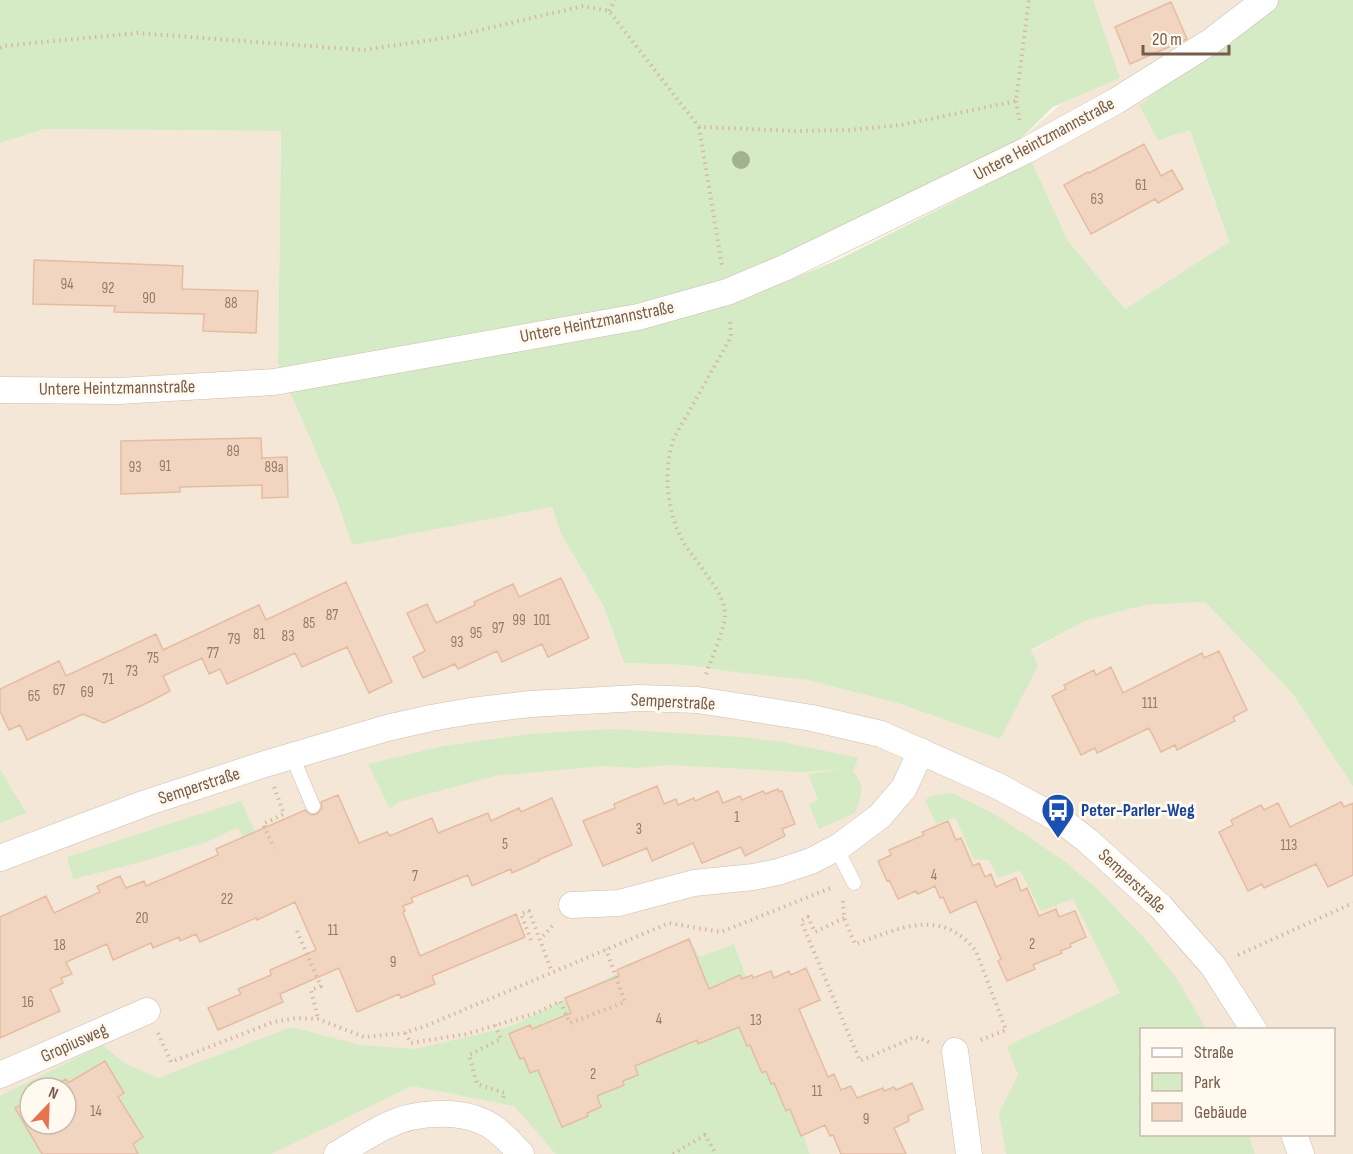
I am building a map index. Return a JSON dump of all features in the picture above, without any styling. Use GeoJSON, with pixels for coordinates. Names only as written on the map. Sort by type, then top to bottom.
{"type":"FeatureCollection","features":[{"type":"Feature","properties":{"kind":"street","name":"Untere Heintzmannstraße"},"geometry":{"type":"LineString","coordinates":[[0,390],[118,391],[274,382],[638,317],[727,291],[784,268],[1027,150],[1116,101],[1191,54],[1265,0]]}},
{"type":"Feature","properties":{"kind":"street","name":"Semperstraße"},"geometry":{"type":"LineString","coordinates":[[0,858],[146,803],[292,756],[387,728],[431,718],[531,704],[617,699],[698,700],[824,721],[881,734],[998,786],[1062,821],[1088,841],[1160,906],[1213,966],[1253,1028]]}},
{"type":"Feature","properties":{"kind":"street"},"geometry":{"type":"LineString","coordinates":[[572,905],[619,903],[694,884],[778,872],[811,861],[836,847],[880,816],[904,788],[921,752]]}},
{"type":"Feature","properties":{"kind":"street","name":"Gropiusweg"},"geometry":{"type":"LineString","coordinates":[[0,1075],[147,1011]]}},
{"type":"Feature","properties":{"kind":"street"},"geometry":{"type":"LineString","coordinates":[[955,1051],[969,1154]]}},
{"type":"Feature","properties":{"kind":"street"},"geometry":{"type":"LineString","coordinates":[[337,1154],[388,1125],[417,1116],[448,1113],[476,1119],[493,1128],[521,1154]]}},
{"type":"Feature","properties":{"kind":"street"},"geometry":{"type":"LineString","coordinates":[[1295,1136],[1301,1154]]}},
{"type":"Feature","properties":{"kind":"lane"},"geometry":{"type":"LineString","coordinates":[[292,756],[313,806]]}},
{"type":"Feature","properties":{"kind":"lane"},"geometry":{"type":"LineString","coordinates":[[836,847],[848,884]]}},
{"type":"Feature","properties":{"kind":"path"},"geometry":{"type":"LineString","coordinates":[[609,11],[615,0]]}},
{"type":"Feature","properties":{"kind":"path"},"geometry":{"type":"LineString","coordinates":[[699,127],[795,131],[849,130],[901,125],[1016,101],[1029,0]]}},
{"type":"Feature","properties":{"kind":"path"},"geometry":{"type":"LineString","coordinates":[[0,48],[137,33],[363,50],[451,37],[583,6],[609,11],[699,127],[727,291],[731,337],[674,438],[669,453],[667,474],[672,509],[678,528],[685,543],[714,586],[722,602],[725,616],[698,700]]}},
{"type":"Feature","properties":{"kind":"path"},"geometry":{"type":"LineString","coordinates":[[274,848],[263,824],[284,814],[278,799]]}},
{"type":"Feature","properties":{"kind":"path"},"geometry":{"type":"LineString","coordinates":[[147,1011],[171,1062],[273,1022],[296,1018],[318,1019],[364,1037],[405,1033],[669,923],[721,932],[848,884]]}},
{"type":"Feature","properties":{"kind":"path"},"geometry":{"type":"LineString","coordinates":[[842,896],[844,918],[855,944],[907,926],[930,924],[949,928],[969,942],[976,951],[1006,1030],[955,1051],[915,1037],[860,1061],[801,921],[808,917],[814,932],[844,918]]}},
{"type":"Feature","properties":{"kind":"path"},"geometry":{"type":"LineString","coordinates":[[1213,966],[1353,903]]}},
{"type":"Feature","properties":{"kind":"path"},"geometry":{"type":"LineString","coordinates":[[531,940],[521,914],[529,912],[552,972]]}},
{"type":"Feature","properties":{"kind":"path"},"geometry":{"type":"LineString","coordinates":[[297,931],[321,986],[311,990],[318,1019]]}},
{"type":"Feature","properties":{"kind":"path"},"geometry":{"type":"LineString","coordinates":[[405,1033],[411,1043],[467,1034],[539,1012],[560,1001],[570,1023],[625,1002],[606,950]]}},
{"type":"Feature","properties":{"kind":"path"},"geometry":{"type":"LineString","coordinates":[[495,1025],[501,1039],[469,1055],[477,1084],[505,1093]]}},
{"type":"Feature","properties":{"kind":"path"},"geometry":{"type":"LineString","coordinates":[[673,1154],[705,1135],[716,1154]]}},
{"type":"Feature","properties":{"kind":"shaded area"},"geometry":{"type":"Polygon","coordinates":[[[1050,0],[1270,0],[1190,130],[1229,242],[1125,309],[1068,241],[1032,162],[1011,148],[1064,101],[1050,0]]]}},
{"type":"Feature","properties":{"kind":"shaded area"},"geometry":{"type":"Polygon","coordinates":[[[44,129],[281,131],[278,364],[337,501],[352,544],[552,507],[561,534],[604,607],[624,663],[685,665],[807,680],[897,703],[1000,739],[1031,651],[1087,620],[1145,605],[1205,602],[1293,694],[1353,787],[1353,1154],[0,1154],[0,823],[27,812],[0,769],[0,143],[44,129]]]}},
{"type":"Feature","properties":{"kind":"green space"},"geometry":{"type":"Polygon","coordinates":[[[0,0],[1093,0],[1120,78],[1053,107],[1011,148],[730,279],[740,301],[842,258],[1032,162],[1068,241],[1125,309],[1229,242],[1190,130],[1158,140],[1139,105],[1214,49],[1270,0],[1353,0],[1353,787],[1293,694],[1205,602],[1145,605],[1087,620],[1031,650],[1038,666],[1000,739],[897,703],[807,680],[685,665],[624,663],[604,607],[561,534],[552,507],[352,545],[337,501],[278,364],[281,131],[44,129],[0,143],[0,0]]]}},
{"type":"Feature","properties":{"kind":"green space"},"geometry":{"type":"Polygon","coordinates":[[[612,729],[741,737],[782,742],[858,758],[853,772],[861,786],[859,802],[855,813],[819,829],[809,804],[818,800],[808,774],[842,769],[802,772],[669,765],[637,768],[604,766],[495,776],[398,802],[390,809],[368,764],[444,746],[530,734],[612,729]]]}},
{"type":"Feature","properties":{"kind":"green space"},"geometry":{"type":"Polygon","coordinates":[[[0,769],[27,813],[0,823],[0,769]]]}},
{"type":"Feature","properties":{"kind":"green space"},"geometry":{"type":"Polygon","coordinates":[[[952,793],[994,814],[1065,862],[1096,888],[1146,940],[1178,980],[1205,1028],[1140,1028],[1140,1136],[1249,1136],[1255,1154],[1006,1154],[999,1113],[1018,1075],[1007,1046],[1120,993],[1073,899],[1041,911],[1020,870],[998,878],[989,860],[974,859],[955,817],[936,824],[925,800],[931,796],[952,793]]]}},
{"type":"Feature","properties":{"kind":"green space"},"geometry":{"type":"Polygon","coordinates":[[[241,801],[266,855],[255,860],[238,827],[207,842],[73,879],[67,857],[241,801]]]}},
{"type":"Feature","properties":{"kind":"green space"},"geometry":{"type":"Polygon","coordinates":[[[688,938],[700,957],[734,944],[810,1154],[556,1154],[514,1106],[412,1086],[271,1154],[0,1154],[0,1096],[18,1087],[18,1136],[78,1136],[78,1076],[40,1076],[103,1045],[124,1063],[158,1078],[291,1027],[360,1045],[416,1049],[512,1026],[688,938]]]}},
{"type":"Feature","properties":{"kind":"building"},"geometry":{"type":"Polygon","coordinates":[[[1171,2],[1187,39],[1130,64],[1115,27],[1171,2]]]}},
{"type":"Feature","properties":{"kind":"building"},"geometry":{"type":"Polygon","coordinates":[[[1144,144],[1161,176],[1172,170],[1183,189],[1158,203],[1155,199],[1091,234],[1064,185],[1144,144]]]}},
{"type":"Feature","properties":{"kind":"building"},"geometry":{"type":"Polygon","coordinates":[[[34,260],[183,266],[182,289],[258,291],[256,333],[203,331],[204,314],[114,312],[115,306],[33,304],[34,260]]]}},
{"type":"Feature","properties":{"kind":"building"},"geometry":{"type":"Polygon","coordinates":[[[261,438],[262,458],[287,457],[288,497],[262,498],[262,485],[180,487],[180,492],[121,494],[121,441],[261,438]]]}},
{"type":"Feature","properties":{"kind":"building"},"geometry":{"type":"Polygon","coordinates":[[[561,578],[589,638],[548,657],[542,644],[502,662],[497,651],[458,669],[455,664],[423,678],[413,657],[425,651],[407,613],[427,604],[436,623],[513,584],[519,597],[561,578]]]}},
{"type":"Feature","properties":{"kind":"building"},"geometry":{"type":"Polygon","coordinates":[[[346,582],[392,682],[369,693],[347,647],[302,667],[295,653],[227,684],[220,669],[209,674],[202,658],[163,676],[170,691],[149,702],[104,723],[83,714],[27,740],[20,725],[9,730],[0,711],[0,689],[59,661],[66,676],[156,634],[163,650],[259,605],[266,620],[346,582]]]}},
{"type":"Feature","properties":{"kind":"building"},"geometry":{"type":"Polygon","coordinates":[[[1219,651],[1247,710],[1233,717],[1235,721],[1177,750],[1175,745],[1161,752],[1149,728],[1097,753],[1095,748],[1081,755],[1052,696],[1066,689],[1064,685],[1094,670],[1096,675],[1111,667],[1123,693],[1202,653],[1204,658],[1219,651]]]}},
{"type":"Feature","properties":{"kind":"building"},"geometry":{"type":"Polygon","coordinates":[[[657,786],[664,804],[676,799],[678,805],[694,798],[695,801],[718,791],[723,803],[740,796],[742,800],[763,791],[765,794],[778,789],[779,792],[782,791],[795,824],[782,829],[785,836],[745,856],[741,847],[702,863],[693,843],[652,861],[647,848],[603,866],[583,821],[615,808],[614,804],[657,786]]]}},
{"type":"Feature","properties":{"kind":"building"},"geometry":{"type":"Polygon","coordinates":[[[338,795],[359,843],[387,832],[390,836],[432,818],[438,833],[488,813],[491,821],[519,808],[521,812],[552,798],[572,845],[512,873],[511,869],[472,886],[468,875],[411,898],[413,902],[403,906],[405,911],[403,912],[420,956],[516,914],[525,937],[432,976],[435,984],[401,998],[399,994],[357,1012],[339,968],[280,994],[283,1002],[218,1030],[208,1008],[241,994],[238,989],[271,975],[270,970],[316,950],[295,902],[257,920],[256,918],[200,942],[196,934],[180,941],[179,937],[153,948],[151,943],[113,960],[107,944],[66,962],[72,974],[61,978],[63,983],[50,989],[60,1011],[0,1038],[0,917],[46,896],[54,913],[100,892],[97,886],[120,876],[126,888],[144,881],[146,886],[218,855],[216,849],[305,810],[311,815],[317,814],[322,808],[321,802],[338,795]]]}},
{"type":"Feature","properties":{"kind":"building"},"geometry":{"type":"Polygon","coordinates":[[[1341,802],[1344,807],[1353,803],[1353,875],[1328,887],[1316,864],[1264,888],[1262,884],[1248,891],[1219,832],[1233,825],[1231,820],[1261,805],[1264,810],[1278,803],[1290,827],[1341,802]]]}},
{"type":"Feature","properties":{"kind":"building"},"geometry":{"type":"Polygon","coordinates":[[[948,821],[956,840],[961,838],[973,866],[979,863],[985,877],[991,874],[996,887],[1016,878],[1021,891],[1027,888],[1039,916],[1056,909],[1059,917],[1075,911],[1086,937],[1070,944],[1071,947],[1060,951],[1062,953],[1033,965],[1035,969],[1007,981],[998,961],[1001,959],[976,901],[950,913],[935,886],[918,894],[916,891],[898,899],[878,861],[891,855],[889,850],[924,835],[922,832],[948,821]]]}},
{"type":"Feature","properties":{"kind":"building"},"geometry":{"type":"Polygon","coordinates":[[[689,939],[709,989],[740,975],[742,979],[752,975],[753,978],[771,971],[774,978],[789,971],[791,975],[806,968],[820,1000],[799,1009],[828,1077],[834,1074],[841,1090],[851,1086],[857,1098],[883,1088],[884,1091],[894,1087],[896,1090],[912,1083],[923,1109],[908,1116],[909,1121],[894,1128],[906,1154],[841,1154],[833,1135],[830,1136],[825,1125],[801,1136],[790,1109],[786,1111],[766,1071],[762,1073],[739,1027],[698,1044],[697,1040],[635,1066],[638,1075],[623,1081],[624,1085],[597,1096],[601,1107],[587,1113],[588,1116],[562,1127],[538,1070],[530,1073],[524,1058],[520,1059],[509,1034],[530,1025],[532,1029],[571,1013],[565,998],[619,976],[617,970],[689,939]]]}},
{"type":"Feature","properties":{"kind":"building"},"geometry":{"type":"Polygon","coordinates":[[[105,1061],[124,1093],[118,1097],[143,1137],[133,1144],[138,1154],[42,1154],[31,1136],[78,1136],[78,1077],[105,1061]]]}},
{"type":"Feature","properties":{"kind":"place","name":"Peter-Parler-Weg"},"geometry":{"type":"Point","coordinates":[1058,839]}}]}
